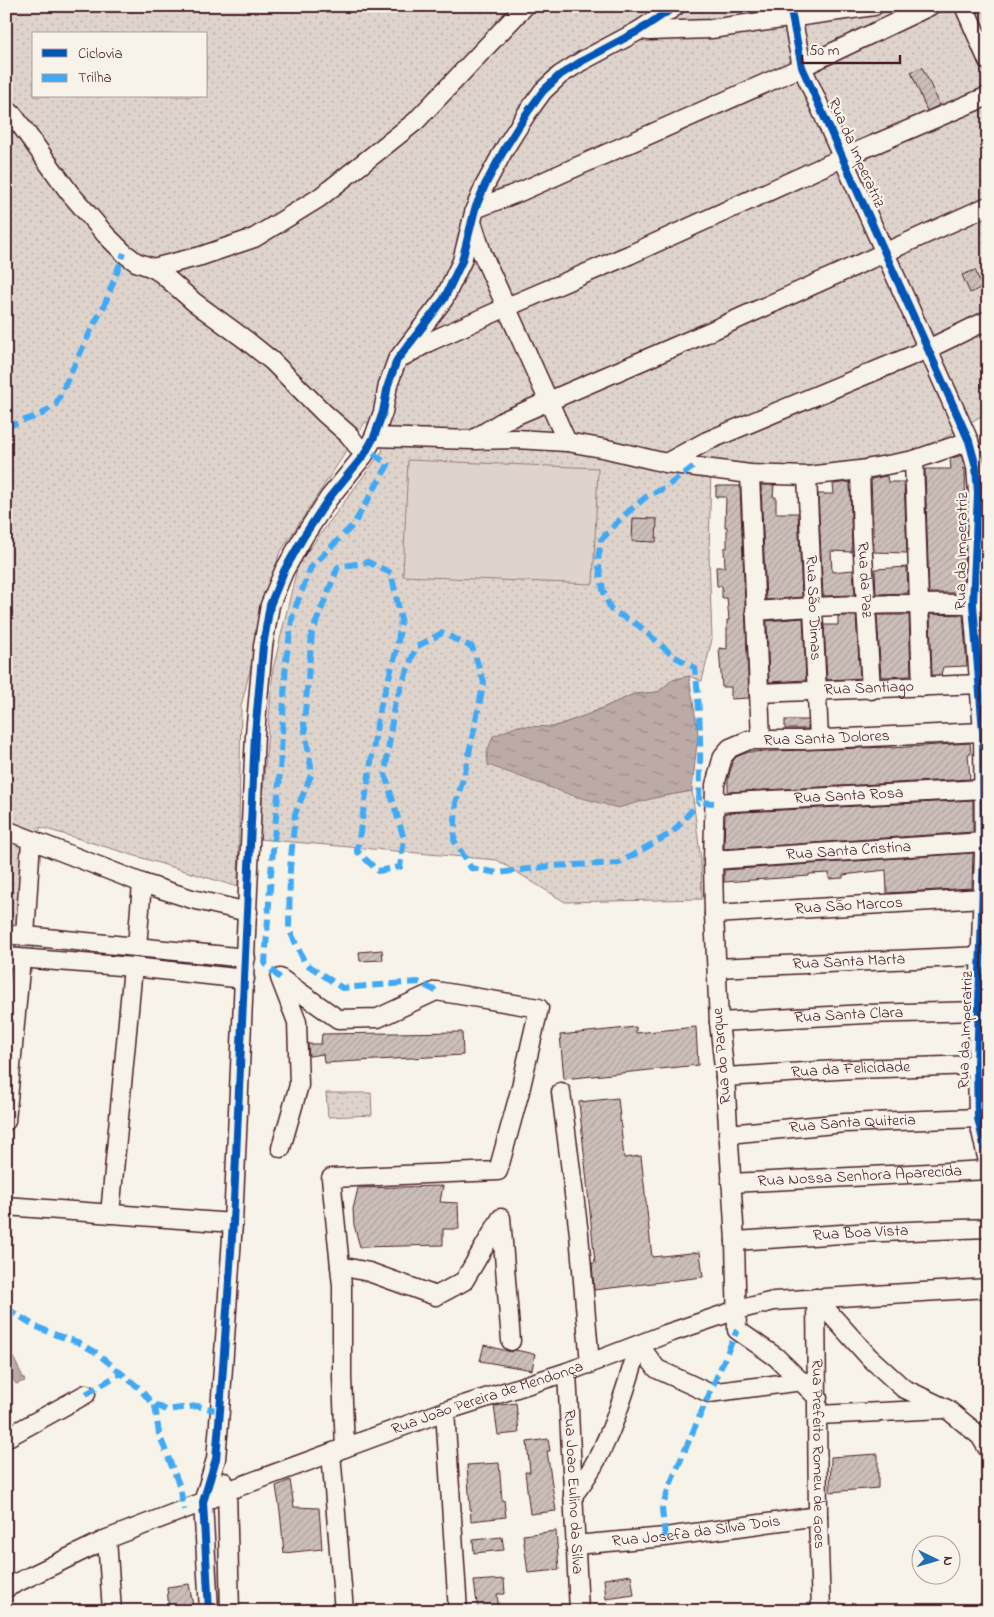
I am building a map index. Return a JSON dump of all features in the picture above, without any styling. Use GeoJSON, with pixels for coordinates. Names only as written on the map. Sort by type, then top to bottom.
{"type":"FeatureCollection","features":[{"type":"Feature","properties":{"kind":"street"},"geometry":{"type":"LineString","coordinates":[[152,268],[201,256],[254,238],[319,198],[416,121],[525,6]]}},
{"type":"Feature","properties":{"kind":"street"},"geometry":{"type":"LineString","coordinates":[[209,1611],[203,1502],[216,1459],[233,1223],[255,734],[263,646],[270,605],[284,571],[304,536],[329,498],[364,455],[374,437],[397,360],[444,299],[462,261],[473,216],[485,185],[504,148],[543,91],[560,75],[582,60],[640,30],[676,6]]}},
{"type":"Feature","properties":{"kind":"street"},"geometry":{"type":"LineString","coordinates":[[640,30],[711,29],[790,12],[874,6]]}},
{"type":"Feature","properties":{"kind":"street"},"geometry":{"type":"LineString","coordinates":[[473,216],[522,191],[802,67],[930,6]]}},
{"type":"Feature","properties":{"kind":"street"},"geometry":{"type":"LineString","coordinates":[[964,6],[988,61]]}},
{"type":"Feature","properties":{"kind":"street","name":"Rua da Imperatriz"},"geometry":{"type":"LineString","coordinates":[[790,12],[802,67],[969,441],[976,467],[978,493],[973,604],[983,732],[984,789],[982,956],[977,1065],[978,1118],[988,1162]]}},
{"type":"Feature","properties":{"kind":"street"},"geometry":{"type":"LineString","coordinates":[[397,360],[431,341],[507,307],[629,255],[842,158],[988,96]]}},
{"type":"Feature","properties":{"kind":"street"},"geometry":{"type":"LineString","coordinates":[[6,109],[14,116],[69,192],[124,253],[136,262],[152,268],[168,278],[202,308],[272,361],[349,435],[364,455]]}},
{"type":"Feature","properties":{"kind":"street"},"geometry":{"type":"LineString","coordinates":[[473,440],[505,420],[988,206]]}},
{"type":"Feature","properties":{"kind":"street"},"geometry":{"type":"LineString","coordinates":[[473,216],[482,253],[566,442]]}},
{"type":"Feature","properties":{"kind":"street"},"geometry":{"type":"LineString","coordinates":[[666,463],[707,440],[928,349],[988,320]]}},
{"type":"Feature","properties":{"kind":"street"},"geometry":{"type":"LineString","coordinates":[[374,437],[473,440],[516,439],[566,442],[607,449],[666,463],[750,474],[807,476],[860,470],[914,460],[969,441]]}},
{"type":"Feature","properties":{"kind":"street"},"geometry":{"type":"LineString","coordinates":[[914,460],[922,687]]}},
{"type":"Feature","properties":{"kind":"street","name":"Rua da Paz"},"geometry":{"type":"LineString","coordinates":[[860,470],[871,690]]}},
{"type":"Feature","properties":{"kind":"street"},"geometry":{"type":"LineString","coordinates":[[750,474],[762,740]]}},
{"type":"Feature","properties":{"kind":"street","name":"Rua São Dimas"},"geometry":{"type":"LineString","coordinates":[[807,476],[820,740]]}},
{"type":"Feature","properties":{"kind":"street"},"geometry":{"type":"LineString","coordinates":[[755,611],[919,603],[973,604]]}},
{"type":"Feature","properties":{"kind":"street","name":"Rua Santiago"},"geometry":{"type":"LineString","coordinates":[[759,693],[871,690],[980,684]]}},
{"type":"Feature","properties":{"kind":"street","name":"Rua Santa Dolores"},"geometry":{"type":"LineString","coordinates":[[714,803],[715,785],[723,756],[730,748],[748,740],[820,740],[983,732]]}},
{"type":"Feature","properties":{"kind":"street","name":"Rua Santa Rosa"},"geometry":{"type":"LineString","coordinates":[[714,803],[984,789]]}},
{"type":"Feature","properties":{"kind":"street","name":"Rua do Parque"},"geometry":{"type":"LineString","coordinates":[[714,803],[713,860],[716,968],[725,1077],[735,1242],[737,1310]]}},
{"type":"Feature","properties":{"kind":"street"},"geometry":{"type":"LineString","coordinates":[[6,830],[142,883],[192,899],[248,912]]}},
{"type":"Feature","properties":{"kind":"street"},"geometry":{"type":"LineString","coordinates":[[25,936],[31,840]]}},
{"type":"Feature","properties":{"kind":"street","name":"Rua Santa Cristina"},"geometry":{"type":"LineString","coordinates":[[713,860],[984,842]]}},
{"type":"Feature","properties":{"kind":"street"},"geometry":{"type":"LineString","coordinates":[[137,947],[142,883]]}},
{"type":"Feature","properties":{"kind":"street","name":"Rua São Marcos"},"geometry":{"type":"LineString","coordinates":[[714,914],[983,898]]}},
{"type":"Feature","properties":{"kind":"street"},"geometry":{"type":"LineString","coordinates":[[6,934],[246,958]]}},
{"type":"Feature","properties":{"kind":"street","name":"Rua Santa Marta"},"geometry":{"type":"LineString","coordinates":[[716,968],[982,956]]}},
{"type":"Feature","properties":{"kind":"street"},"geometry":{"type":"LineString","coordinates":[[6,1120],[14,958],[245,979]]}},
{"type":"Feature","properties":{"kind":"street"},"geometry":{"type":"LineString","coordinates":[[110,1214],[133,968]]}},
{"type":"Feature","properties":{"kind":"street"},"geometry":{"type":"LineString","coordinates":[[281,1148],[300,1085],[297,1022],[280,978],[338,1020],[378,1018],[436,992],[539,1008],[520,1091],[498,1171],[331,1178],[342,1286],[342,1378],[338,1450],[344,1611]]}},
{"type":"Feature","properties":{"kind":"street","name":"Rua Santa Clara"},"geometry":{"type":"LineString","coordinates":[[719,1022],[866,1014],[980,1011]]}},
{"type":"Feature","properties":{"kind":"street","name":"Rua da Felicidade"},"geometry":{"type":"LineString","coordinates":[[725,1077],[853,1069],[977,1065]]}},
{"type":"Feature","properties":{"kind":"street"},"geometry":{"type":"LineString","coordinates":[[561,1092],[578,1234],[590,1364]]}},
{"type":"Feature","properties":{"kind":"street","name":"Rua Santa Quiteria"},"geometry":{"type":"LineString","coordinates":[[728,1134],[845,1123],[978,1118]]}},
{"type":"Feature","properties":{"kind":"street","name":"Rua Nossa Senhora Aparecida"},"geometry":{"type":"LineString","coordinates":[[731,1183],[988,1170]]}},
{"type":"Feature","properties":{"kind":"street"},"geometry":{"type":"LineString","coordinates":[[6,1206],[233,1223]]}},
{"type":"Feature","properties":{"kind":"street"},"geometry":{"type":"LineString","coordinates":[[340,1266],[369,1272],[436,1296],[464,1281],[501,1218],[511,1341]]}},
{"type":"Feature","properties":{"kind":"street","name":"Rua Boa Vista"},"geometry":{"type":"LineString","coordinates":[[735,1242],[857,1233],[988,1228]]}},
{"type":"Feature","properties":{"kind":"street","name":"Rua João Pereira de Mendonça"},"geometry":{"type":"LineString","coordinates":[[6,1588],[107,1539],[227,1491],[445,1410],[567,1372],[737,1310],[774,1301],[988,1288]]}},
{"type":"Feature","properties":{"kind":"street"},"geometry":{"type":"LineString","coordinates":[[816,1298],[869,1357],[902,1388],[948,1409],[980,1436],[988,1449]]}},
{"type":"Feature","properties":{"kind":"street","name":"Rua Prefeito Romeu de Goes"},"geometry":{"type":"LineString","coordinates":[[816,1298],[821,1611]]}},
{"type":"Feature","properties":{"kind":"street"},"geometry":{"type":"LineString","coordinates":[[737,1310],[737,1330],[771,1353],[803,1381],[818,1406],[948,1409]]}},
{"type":"Feature","properties":{"kind":"street"},"geometry":{"type":"LineString","coordinates":[[639,1345],[657,1369],[709,1393],[803,1381]]}},
{"type":"Feature","properties":{"kind":"street"},"geometry":{"type":"LineString","coordinates":[[573,1495],[587,1478],[609,1434],[624,1396],[639,1345]]}},
{"type":"Feature","properties":{"kind":"street","name":"Rua Joao Eulino da Silva"},"geometry":{"type":"LineString","coordinates":[[567,1372],[579,1611]]}},
{"type":"Feature","properties":{"kind":"street"},"geometry":{"type":"LineString","coordinates":[[6,1438],[86,1394]]}},
{"type":"Feature","properties":{"kind":"street"},"geometry":{"type":"LineString","coordinates":[[445,1410],[458,1611]]}},
{"type":"Feature","properties":{"kind":"street"},"geometry":{"type":"LineString","coordinates":[[964,1423],[988,1433]]}},
{"type":"Feature","properties":{"kind":"street"},"geometry":{"type":"LineString","coordinates":[[216,1459],[227,1491],[230,1611]]}},
{"type":"Feature","properties":{"kind":"street","name":"Rua Josefa da Silva Dois"},"geometry":{"type":"LineString","coordinates":[[576,1545],[665,1536],[818,1516]]}},
{"type":"Feature","properties":{"kind":"street"},"geometry":{"type":"LineString","coordinates":[[107,1539],[112,1611]]}},
{"type":"Feature","properties":{"kind":"shaded area"},"geometry":{"type":"Polygon","coordinates":[[[6,6],[988,6],[988,412],[921,452],[804,469],[711,463],[709,555],[712,639],[702,681],[689,676],[672,680],[658,692],[634,694],[589,714],[553,727],[518,726],[658,797],[692,791],[701,861],[702,899],[565,902],[497,860],[259,839],[273,669],[298,564],[383,450],[366,421],[279,554],[241,706],[238,887],[40,827],[31,972],[6,969],[6,6]]]}},
{"type":"Feature","properties":{"kind":"shaded area"},"geometry":{"type":"Polygon","coordinates":[[[408,460],[598,468],[593,584],[403,576],[408,460]]]}},
{"type":"Feature","properties":{"kind":"shaded area"},"geometry":{"type":"Polygon","coordinates":[[[326,1093],[371,1093],[372,1115],[328,1117],[326,1093]]]}},
{"type":"Feature","properties":{"kind":"water"},"geometry":{"type":"Polygon","coordinates":[[[689,676],[698,733],[692,791],[658,797],[618,808],[571,795],[488,765],[487,752],[493,736],[518,726],[553,727],[589,714],[634,694],[658,692],[672,680],[689,676]]]}},
{"type":"Feature","properties":{"kind":"water"},"geometry":{"type":"Polygon","coordinates":[[[13,1357],[25,1381],[16,1384],[6,1367],[6,1360],[13,1357]]]}},
{"type":"Feature","properties":{"kind":"building"},"geometry":{"type":"Polygon","coordinates":[[[922,67],[940,105],[927,111],[911,72],[922,67]]]}},
{"type":"Feature","properties":{"kind":"building"},"geometry":{"type":"Polygon","coordinates":[[[975,270],[982,287],[970,293],[962,275],[975,270]]]}},
{"type":"Feature","properties":{"kind":"building"},"geometry":{"type":"Polygon","coordinates":[[[962,455],[963,469],[965,468],[966,529],[963,593],[929,593],[925,469],[951,469],[950,459],[962,455]]]}},
{"type":"Feature","properties":{"kind":"building"},"geometry":{"type":"Polygon","coordinates":[[[887,476],[888,482],[904,482],[907,553],[874,552],[871,479],[887,476]]]}},
{"type":"Feature","properties":{"kind":"building"},"geometry":{"type":"Polygon","coordinates":[[[850,482],[852,552],[831,551],[832,572],[853,570],[855,595],[823,596],[818,494],[834,494],[833,484],[850,482]]]}},
{"type":"Feature","properties":{"kind":"building"},"geometry":{"type":"Polygon","coordinates":[[[761,485],[774,485],[773,497],[776,497],[776,513],[798,513],[802,597],[766,600],[761,485]]]}},
{"type":"Feature","properties":{"kind":"building"},"geometry":{"type":"Polygon","coordinates":[[[716,486],[740,486],[749,698],[731,699],[731,687],[722,687],[719,648],[727,649],[727,620],[729,620],[727,598],[722,598],[722,586],[717,586],[716,567],[725,567],[724,548],[727,548],[727,527],[725,527],[726,497],[716,497],[716,486]]]}},
{"type":"Feature","properties":{"kind":"building"},"geometry":{"type":"Polygon","coordinates":[[[633,518],[657,519],[656,542],[632,541],[633,518]]]}},
{"type":"Feature","properties":{"kind":"building"},"geometry":{"type":"Polygon","coordinates":[[[907,567],[908,593],[876,594],[875,569],[907,567]]]}},
{"type":"Feature","properties":{"kind":"building"},"geometry":{"type":"Polygon","coordinates":[[[930,614],[963,615],[967,666],[943,667],[941,675],[932,675],[930,614]]]}},
{"type":"Feature","properties":{"kind":"building"},"geometry":{"type":"Polygon","coordinates":[[[877,615],[909,615],[911,676],[881,677],[877,615]]]}},
{"type":"Feature","properties":{"kind":"building"},"geometry":{"type":"Polygon","coordinates":[[[838,616],[856,616],[860,678],[827,680],[824,625],[838,625],[838,616]]]}},
{"type":"Feature","properties":{"kind":"building"},"geometry":{"type":"Polygon","coordinates":[[[803,618],[806,680],[769,682],[767,621],[803,618]]]}},
{"type":"Feature","properties":{"kind":"building"},"geometry":{"type":"Polygon","coordinates":[[[785,720],[808,720],[808,729],[785,729],[785,720]]]}},
{"type":"Feature","properties":{"kind":"building"},"geometry":{"type":"Polygon","coordinates":[[[970,743],[971,754],[968,754],[970,779],[728,792],[728,779],[733,761],[736,757],[748,752],[891,748],[970,743]]]}},
{"type":"Feature","properties":{"kind":"building"},"geometry":{"type":"Polygon","coordinates":[[[973,800],[973,832],[724,849],[725,813],[973,800]]]}},
{"type":"Feature","properties":{"kind":"building"},"geometry":{"type":"Polygon","coordinates":[[[973,853],[972,888],[887,893],[886,870],[843,875],[843,878],[829,879],[829,873],[724,882],[724,870],[973,853]]]}},
{"type":"Feature","properties":{"kind":"building"},"geometry":{"type":"Polygon","coordinates":[[[382,950],[383,960],[360,961],[359,952],[382,950]]]}},
{"type":"Feature","properties":{"kind":"building"},"geometry":{"type":"Polygon","coordinates":[[[636,1027],[636,1033],[696,1027],[698,1065],[564,1079],[560,1035],[636,1027]]]}},
{"type":"Feature","properties":{"kind":"building"},"geometry":{"type":"Polygon","coordinates":[[[462,1032],[463,1055],[324,1063],[323,1054],[309,1056],[308,1044],[321,1044],[322,1034],[462,1032]]]}},
{"type":"Feature","properties":{"kind":"building"},"geometry":{"type":"Polygon","coordinates":[[[618,1098],[624,1158],[641,1156],[652,1257],[700,1252],[703,1277],[594,1290],[592,1263],[595,1263],[579,1102],[618,1098]]]}},
{"type":"Feature","properties":{"kind":"building"},"geometry":{"type":"Polygon","coordinates":[[[443,1186],[440,1202],[458,1203],[459,1229],[443,1229],[443,1245],[360,1247],[354,1225],[353,1209],[358,1188],[443,1186]]]}},
{"type":"Feature","properties":{"kind":"building"},"geometry":{"type":"Polygon","coordinates":[[[484,1345],[511,1352],[515,1350],[535,1354],[532,1370],[480,1361],[484,1345]]]}},
{"type":"Feature","properties":{"kind":"building"},"geometry":{"type":"Polygon","coordinates":[[[516,1403],[519,1433],[498,1435],[494,1406],[516,1403]]]}},
{"type":"Feature","properties":{"kind":"building"},"geometry":{"type":"Polygon","coordinates":[[[548,1439],[550,1451],[547,1451],[556,1511],[530,1514],[525,1472],[530,1472],[527,1442],[548,1439]]]}},
{"type":"Feature","properties":{"kind":"building"},"geometry":{"type":"Polygon","coordinates":[[[878,1454],[878,1488],[830,1492],[831,1457],[878,1454]]]}},
{"type":"Feature","properties":{"kind":"building"},"geometry":{"type":"Polygon","coordinates":[[[499,1463],[502,1500],[504,1500],[506,1517],[471,1521],[467,1465],[499,1463]]]}},
{"type":"Feature","properties":{"kind":"building"},"geometry":{"type":"Polygon","coordinates":[[[290,1480],[294,1507],[319,1508],[322,1549],[284,1553],[276,1486],[290,1480]]]}},
{"type":"Feature","properties":{"kind":"building"},"geometry":{"type":"Polygon","coordinates":[[[556,1531],[559,1570],[528,1573],[523,1535],[556,1531]]]}},
{"type":"Feature","properties":{"kind":"building"},"geometry":{"type":"Polygon","coordinates":[[[502,1537],[504,1550],[474,1553],[473,1540],[502,1537]]]}},
{"type":"Feature","properties":{"kind":"building"},"geometry":{"type":"Polygon","coordinates":[[[631,1575],[634,1595],[606,1599],[604,1579],[631,1575]]]}},
{"type":"Feature","properties":{"kind":"building"},"geometry":{"type":"Polygon","coordinates":[[[504,1579],[505,1594],[497,1594],[499,1611],[478,1611],[474,1581],[504,1579]]]}},
{"type":"Feature","properties":{"kind":"building"},"geometry":{"type":"Polygon","coordinates":[[[189,1584],[194,1611],[169,1611],[167,1587],[189,1584]]]}},
{"type":"Feature","properties":{"kind":"marked path"},"geometry":{"type":"LineString","coordinates":[[6,427],[42,414],[56,404],[105,304],[124,253]]}},
{"type":"Feature","properties":{"kind":"marked path"},"geometry":{"type":"LineString","coordinates":[[280,978],[265,964],[280,772],[286,660],[293,614],[311,567],[354,524],[388,465],[368,449]]}},
{"type":"Feature","properties":{"kind":"marked path"},"geometry":{"type":"LineString","coordinates":[[693,467],[666,487],[646,497],[622,517],[601,540],[598,560],[603,590],[611,610],[638,625],[672,655],[695,668],[700,735],[699,802],[714,803]]}},
{"type":"Feature","properties":{"kind":"marked path"},"geometry":{"type":"LineString","coordinates":[[436,991],[418,982],[342,988],[305,963],[289,929],[290,869],[295,814],[312,773],[304,724],[312,633],[338,567],[368,562],[391,573],[401,619],[397,649],[379,712],[357,851],[378,871],[400,867],[404,839],[385,774],[394,706],[416,647],[442,633],[472,647],[484,682],[465,772],[456,803],[454,840],[471,868],[498,873],[551,866],[619,863],[673,832],[699,802]]}},
{"type":"Feature","properties":{"kind":"marked path"},"geometry":{"type":"LineString","coordinates":[[6,1308],[35,1326],[78,1342],[97,1353],[139,1388],[151,1402],[166,1410],[197,1406],[220,1411]]}},
{"type":"Feature","properties":{"kind":"marked path"},"geometry":{"type":"LineString","coordinates":[[665,1537],[662,1509],[669,1487],[737,1330]]}},
{"type":"Feature","properties":{"kind":"marked path"},"geometry":{"type":"LineString","coordinates":[[86,1394],[121,1373]]}},
{"type":"Feature","properties":{"kind":"marked path"},"geometry":{"type":"LineString","coordinates":[[155,1405],[159,1434],[180,1487],[184,1510]]}},
{"type":"Feature","properties":{"kind":"cycle path"},"geometry":{"type":"LineString","coordinates":[[209,1611],[203,1502],[216,1459],[220,1411],[233,1223],[255,734],[263,646],[270,605],[284,571],[304,536],[329,498],[364,455],[374,437],[397,360],[444,299],[462,261],[475,209],[485,185],[527,113],[543,91],[560,75],[640,30],[676,6]]}},
{"type":"Feature","properties":{"kind":"cycle path"},"geometry":{"type":"LineString","coordinates":[[790,6],[802,67],[969,441],[976,467],[978,493],[973,604],[983,732],[984,853],[977,1065],[978,1118],[988,1162]]}}]}
